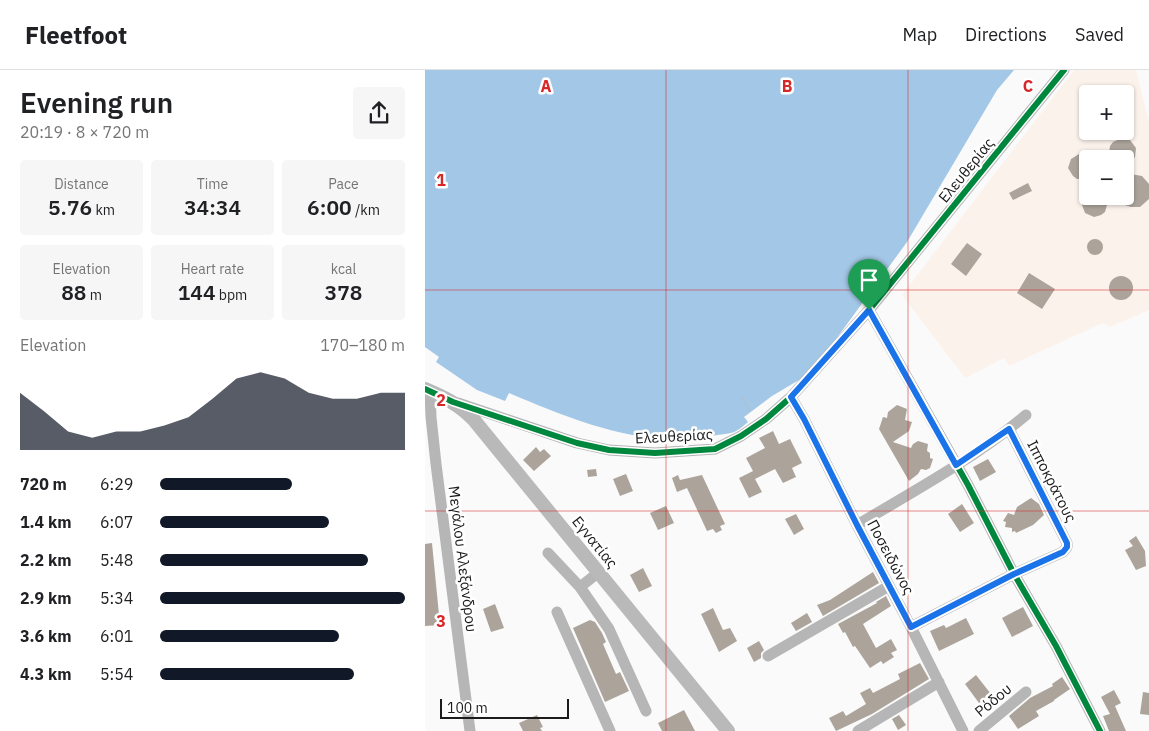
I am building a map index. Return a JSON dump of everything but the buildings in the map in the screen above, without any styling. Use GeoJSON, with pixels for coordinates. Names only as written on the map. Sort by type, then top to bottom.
{"type":"FeatureCollection","features":[{"type":"Feature","properties":{"kind":"main road","name":"Εγνατίας"},"geometry":{"type":"LineString","coordinates":[[427,390],[453,402],[463,409],[483,431],[729,731]]}},
{"type":"Feature","properties":{"kind":"street","name":"Ελευθερίας"},"geometry":{"type":"LineString","coordinates":[[453,402],[577,443],[609,450],[655,453],[715,448],[741,436],[791,397],[869,310],[1064,70]]}},
{"type":"Feature","properties":{"kind":"street"},"geometry":{"type":"LineString","coordinates":[[869,310],[968,485],[1014,574],[1100,731]]}},
{"type":"Feature","properties":{"kind":"street","name":"Μεγάλου Αλεξάνδρου"},"geometry":{"type":"LineString","coordinates":[[427,390],[470,731]]}},
{"type":"Feature","properties":{"kind":"street","name":"Ποσειδώνος"},"geometry":{"type":"LineString","coordinates":[[791,397],[813,436],[963,731]]}},
{"type":"Feature","properties":{"kind":"street"},"geometry":{"type":"LineString","coordinates":[[857,525],[956,465],[1009,429],[1026,415]]}},
{"type":"Feature","properties":{"kind":"street","name":"Ιπποκράτους"},"geometry":{"type":"LineString","coordinates":[[1009,429],[1067,543],[1067,547],[1063,552],[1014,574]]}},
{"type":"Feature","properties":{"kind":"street"},"geometry":{"type":"LineString","coordinates":[[548,553],[581,587],[609,629],[646,711]]}},
{"type":"Feature","properties":{"kind":"street"},"geometry":{"type":"LineString","coordinates":[[581,587],[599,572]]}},
{"type":"Feature","properties":{"kind":"street"},"geometry":{"type":"LineString","coordinates":[[911,627],[1014,574]]}},
{"type":"Feature","properties":{"kind":"street"},"geometry":{"type":"LineString","coordinates":[[768,656],[889,586]]}},
{"type":"Feature","properties":{"kind":"street"},"geometry":{"type":"LineString","coordinates":[[557,612],[610,731]]}},
{"type":"Feature","properties":{"kind":"street"},"geometry":{"type":"LineString","coordinates":[[859,731],[939,682]]}},
{"type":"Feature","properties":{"kind":"street","name":"Ρόδου"},"geometry":{"type":"LineString","coordinates":[[979,731],[1026,692]]}},
{"type":"Feature","properties":{"kind":"path"},"geometry":{"type":"LineString","coordinates":[[741,396],[751,412]]}},
{"type":"Feature","properties":{"kind":"shaded area"},"geometry":{"type":"Polygon","coordinates":[[[1074,70],[1136,70],[1149,122],[1149,310],[1110,327],[1103,323],[1009,366],[1004,358],[965,378],[902,295],[1074,70]]]}},
{"type":"Feature","properties":{"kind":"water"},"geometry":{"type":"Polygon","coordinates":[[[425,70],[1014,70],[997,90],[907,242],[809,374],[772,396],[744,417],[748,422],[734,432],[691,439],[664,439],[637,436],[584,422],[509,393],[505,401],[477,390],[436,362],[439,357],[425,347],[425,70]]]}},
{"type":"Feature","properties":{"kind":"cycle path"},"geometry":{"type":"LineString","coordinates":[[425,389],[453,402],[577,443],[609,450],[655,453],[715,449],[741,436],[766,419],[791,397],[869,310],[1064,70]]}},
{"type":"Feature","properties":{"kind":"cycle path"},"geometry":{"type":"LineString","coordinates":[[869,310],[968,485],[1014,574],[1056,646],[1100,731]]}},
{"type":"Feature","properties":{"kind":"route"},"geometry":{"type":"LineString","coordinates":[[869,310],[956,465],[1009,429],[1067,543],[1067,547],[1063,552],[1014,574],[911,627],[791,397],[869,310]]}}]}
